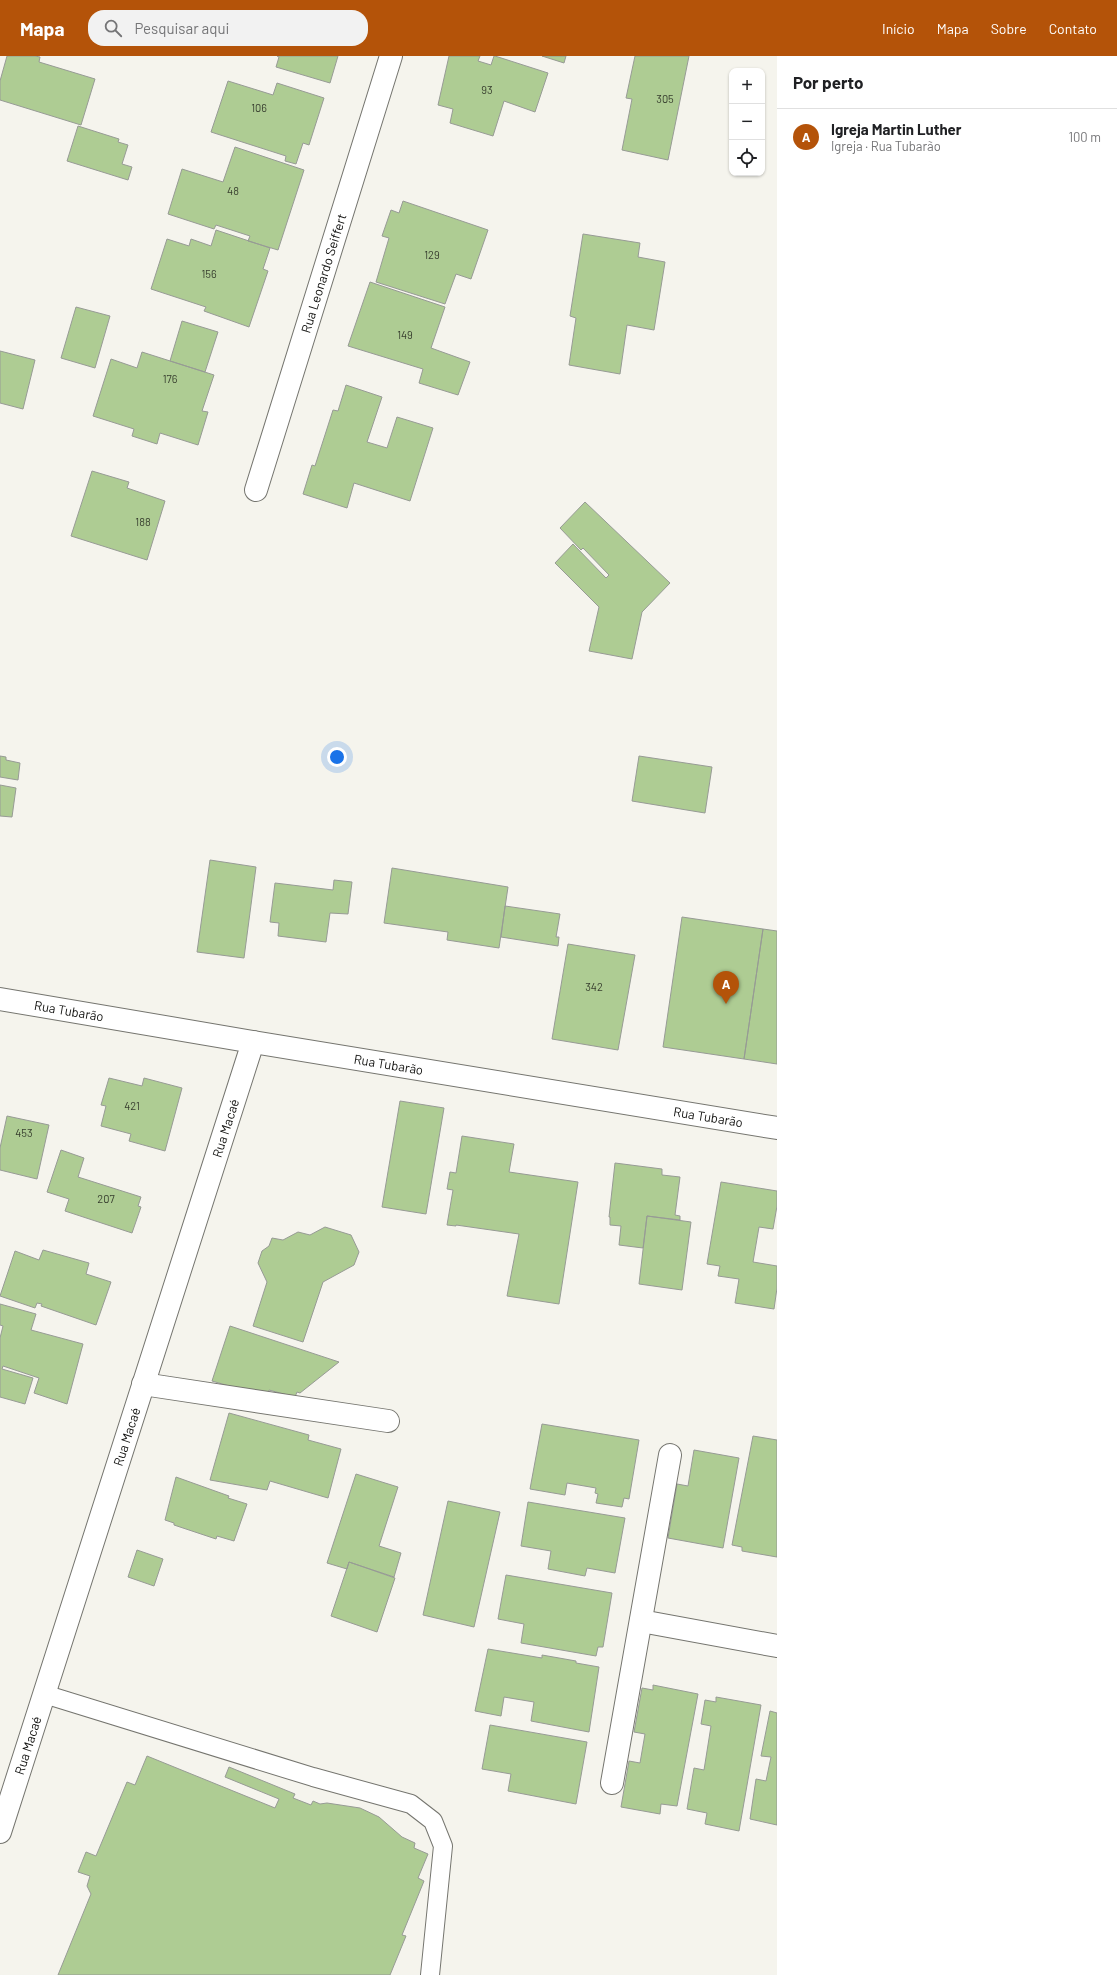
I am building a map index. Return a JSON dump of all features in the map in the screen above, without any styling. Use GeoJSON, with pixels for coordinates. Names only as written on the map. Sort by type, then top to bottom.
{"type":"FeatureCollection","features":[{"type":"Feature","properties":{"kind":"street","name":"Rua Leonardo Seiffert"},"geometry":{"type":"LineString","coordinates":[[256,490],[391,56]]}},
{"type":"Feature","properties":{"kind":"street","name":"Rua Tubarão"},"geometry":{"type":"LineString","coordinates":[[0,999],[777,1128]]}},
{"type":"Feature","properties":{"kind":"street","name":"Rua Macaé"},"geometry":{"type":"LineString","coordinates":[[0,1832],[253,1042]]}},
{"type":"Feature","properties":{"kind":"street"},"geometry":{"type":"LineString","coordinates":[[144,1384],[388,1421]]}},
{"type":"Feature","properties":{"kind":"street"},"geometry":{"type":"LineString","coordinates":[[612,1783],[670,1455]]}},
{"type":"Feature","properties":{"kind":"street"},"geometry":{"type":"LineString","coordinates":[[641,1621],[777,1646]]}},
{"type":"Feature","properties":{"kind":"lane"},"geometry":{"type":"LineString","coordinates":[[44,1694],[313,1777],[411,1804],[433,1821],[443,1846],[430,1975]]}},
{"type":"Feature","properties":{"kind":"building"},"geometry":{"type":"Polygon","coordinates":[[[7,56],[40,57],[39,62],[95,79],[81,125],[0,100],[0,81],[7,56]]]}},
{"type":"Feature","properties":{"kind":"building"},"geometry":{"type":"Polygon","coordinates":[[[277,56],[338,56],[330,83],[276,67],[279,57],[277,56]]]}},
{"type":"Feature","properties":{"kind":"building"},"geometry":{"type":"Polygon","coordinates":[[[449,56],[480,56],[478,61],[491,65],[495,56],[548,73],[535,112],[504,101],[493,136],[450,123],[453,109],[438,105],[449,56]]]}},
{"type":"Feature","properties":{"kind":"building"},"geometry":{"type":"Polygon","coordinates":[[[542,56],[566,56],[564,63],[542,56]]]}},
{"type":"Feature","properties":{"kind":"building"},"geometry":{"type":"Polygon","coordinates":[[[635,56],[689,56],[668,160],[622,150],[632,99],[626,98],[635,56]]]}},
{"type":"Feature","properties":{"kind":"building"},"geometry":{"type":"Polygon","coordinates":[[[228,81],[273,95],[277,83],[324,98],[309,145],[303,143],[296,164],[285,161],[286,156],[211,132],[228,81]]]}},
{"type":"Feature","properties":{"kind":"building"},"geometry":{"type":"Polygon","coordinates":[[[78,126],[119,139],[118,142],[128,145],[122,164],[132,167],[128,180],[67,161],[78,126]]]}},
{"type":"Feature","properties":{"kind":"building"},"geometry":{"type":"Polygon","coordinates":[[[235,147],[304,170],[278,250],[248,241],[250,236],[216,225],[214,229],[168,214],[182,169],[223,182],[235,147]]]}},
{"type":"Feature","properties":{"kind":"building"},"geometry":{"type":"Polygon","coordinates":[[[403,201],[488,230],[471,279],[456,274],[445,304],[376,282],[389,238],[382,236],[391,210],[399,213],[403,201]]]}},
{"type":"Feature","properties":{"kind":"building"},"geometry":{"type":"Polygon","coordinates":[[[216,230],[270,248],[263,269],[268,271],[249,327],[204,311],[206,307],[151,289],[167,239],[189,246],[191,239],[211,246],[216,230]]]}},
{"type":"Feature","properties":{"kind":"building"},"geometry":{"type":"Polygon","coordinates":[[[583,234],[640,243],[638,257],[665,262],[654,330],[627,325],[620,374],[569,365],[576,318],[570,316],[583,234]]]}},
{"type":"Feature","properties":{"kind":"building"},"geometry":{"type":"Polygon","coordinates":[[[370,282],[445,307],[431,348],[470,362],[458,395],[419,383],[423,369],[348,346],[370,282]]]}},
{"type":"Feature","properties":{"kind":"building"},"geometry":{"type":"Polygon","coordinates":[[[76,307],[110,316],[95,368],[61,358],[76,307]]]}},
{"type":"Feature","properties":{"kind":"building"},"geometry":{"type":"Polygon","coordinates":[[[182,321],[218,332],[205,372],[170,361],[182,321]]]}},
{"type":"Feature","properties":{"kind":"building"},"geometry":{"type":"Polygon","coordinates":[[[0,351],[35,360],[23,409],[0,403],[0,351]]]}},
{"type":"Feature","properties":{"kind":"building"},"geometry":{"type":"Polygon","coordinates":[[[142,352],[214,375],[202,411],[208,412],[198,445],[160,433],[157,444],[132,436],[134,429],[93,416],[111,359],[137,368],[142,352]]]}},
{"type":"Feature","properties":{"kind":"building"},"geometry":{"type":"Polygon","coordinates":[[[346,385],[382,397],[367,442],[387,448],[397,417],[433,428],[410,501],[354,483],[347,508],[303,494],[312,465],[315,466],[333,410],[338,411],[346,385]]]}},
{"type":"Feature","properties":{"kind":"building"},"geometry":{"type":"Polygon","coordinates":[[[92,471],[129,482],[127,488],[165,501],[147,560],[71,536],[92,471]]]}},
{"type":"Feature","properties":{"kind":"building"},"geometry":{"type":"Polygon","coordinates":[[[585,502],[670,583],[642,612],[632,659],[589,651],[599,607],[555,563],[573,544],[606,578],[609,575],[583,548],[581,550],[560,528],[585,502]]]}},
{"type":"Feature","properties":{"kind":"building"},"geometry":{"type":"Polygon","coordinates":[[[0,756],[6,757],[6,760],[20,763],[18,780],[0,777],[0,756]]]}},
{"type":"Feature","properties":{"kind":"building"},"geometry":{"type":"Polygon","coordinates":[[[639,756],[712,767],[705,813],[632,801],[639,756]]]}},
{"type":"Feature","properties":{"kind":"building"},"geometry":{"type":"Polygon","coordinates":[[[0,785],[16,788],[12,817],[0,816],[0,785]]]}},
{"type":"Feature","properties":{"kind":"building"},"geometry":{"type":"Polygon","coordinates":[[[210,860],[256,867],[244,958],[197,952],[210,860]]]}},
{"type":"Feature","properties":{"kind":"building"},"geometry":{"type":"Polygon","coordinates":[[[392,868],[508,887],[499,948],[447,940],[448,932],[384,923],[392,868]]]}},
{"type":"Feature","properties":{"kind":"building"},"geometry":{"type":"Polygon","coordinates":[[[334,880],[352,882],[348,914],[330,913],[326,942],[278,936],[279,923],[270,922],[275,883],[333,890],[334,880]]]}},
{"type":"Feature","properties":{"kind":"building"},"geometry":{"type":"Polygon","coordinates":[[[505,906],[560,914],[556,937],[559,937],[558,946],[501,937],[505,906]]]}},
{"type":"Feature","properties":{"kind":"building"},"geometry":{"type":"Polygon","coordinates":[[[682,917],[763,929],[744,1059],[663,1047],[682,917]]]}},
{"type":"Feature","properties":{"kind":"building"},"geometry":{"type":"Polygon","coordinates":[[[763,929],[777,931],[777,1064],[744,1059],[763,929]]]}},
{"type":"Feature","properties":{"kind":"building"},"geometry":{"type":"Polygon","coordinates":[[[568,944],[635,955],[618,1050],[552,1039],[568,944]]]}},
{"type":"Feature","properties":{"kind":"building"},"geometry":{"type":"Polygon","coordinates":[[[109,1078],[142,1086],[144,1078],[182,1088],[165,1151],[129,1141],[131,1134],[101,1126],[106,1106],[101,1105],[109,1078]]]}},
{"type":"Feature","properties":{"kind":"building"},"geometry":{"type":"Polygon","coordinates":[[[400,1101],[444,1108],[426,1214],[382,1207],[400,1101]]]}},
{"type":"Feature","properties":{"kind":"building"},"geometry":{"type":"Polygon","coordinates":[[[7,1116],[49,1125],[37,1179],[0,1170],[0,1148],[7,1116]]]}},
{"type":"Feature","properties":{"kind":"building"},"geometry":{"type":"Polygon","coordinates":[[[462,1136],[514,1144],[509,1172],[578,1182],[559,1304],[507,1296],[519,1234],[447,1225],[453,1190],[447,1189],[450,1172],[456,1173],[462,1136]]]}},
{"type":"Feature","properties":{"kind":"building"},"geometry":{"type":"Polygon","coordinates":[[[61,1150],[84,1158],[78,1177],[141,1197],[138,1206],[141,1207],[132,1233],[65,1211],[69,1199],[47,1192],[61,1150]]]}},
{"type":"Feature","properties":{"kind":"building"},"geometry":{"type":"Polygon","coordinates":[[[615,1163],[662,1169],[662,1175],[680,1177],[675,1215],[680,1216],[680,1220],[647,1216],[643,1248],[619,1245],[621,1226],[610,1225],[609,1217],[615,1163]]]}},
{"type":"Feature","properties":{"kind":"building"},"geometry":{"type":"Polygon","coordinates":[[[721,1182],[777,1191],[777,1206],[773,1229],[759,1227],[753,1262],[777,1266],[777,1288],[774,1309],[735,1303],[739,1279],[718,1276],[720,1266],[707,1264],[721,1182]]]}},
{"type":"Feature","properties":{"kind":"building"},"geometry":{"type":"Polygon","coordinates":[[[647,1216],[691,1222],[682,1290],[639,1284],[647,1216]]]}},
{"type":"Feature","properties":{"kind":"building"},"geometry":{"type":"Polygon","coordinates":[[[325,1227],[351,1235],[359,1252],[354,1265],[323,1282],[303,1342],[253,1326],[267,1282],[258,1263],[262,1251],[269,1246],[272,1238],[283,1240],[298,1232],[310,1235],[325,1227]]]}},
{"type":"Feature","properties":{"kind":"building"},"geometry":{"type":"Polygon","coordinates":[[[43,1250],[89,1263],[86,1274],[111,1282],[96,1325],[41,1306],[42,1304],[37,1303],[35,1308],[0,1296],[15,1251],[39,1260],[43,1250]]]}},
{"type":"Feature","properties":{"kind":"building"},"geometry":{"type":"Polygon","coordinates":[[[0,1304],[36,1314],[31,1330],[83,1344],[67,1404],[34,1393],[39,1378],[3,1366],[2,1369],[33,1378],[25,1404],[0,1397],[0,1338],[3,1326],[0,1325],[0,1304]]]}},
{"type":"Feature","properties":{"kind":"building"},"geometry":{"type":"Polygon","coordinates":[[[230,1326],[339,1362],[300,1393],[297,1392],[295,1397],[269,1390],[267,1397],[212,1381],[230,1326]]]}},
{"type":"Feature","properties":{"kind":"building"},"geometry":{"type":"Polygon","coordinates":[[[229,1413],[309,1435],[308,1440],[341,1449],[328,1498],[270,1481],[267,1490],[210,1480],[229,1413]]]}},
{"type":"Feature","properties":{"kind":"building"},"geometry":{"type":"Polygon","coordinates":[[[542,1424],[639,1440],[629,1499],[624,1498],[622,1507],[596,1503],[598,1494],[595,1493],[596,1488],[567,1483],[565,1495],[530,1489],[542,1424]]]}},
{"type":"Feature","properties":{"kind":"building"},"geometry":{"type":"Polygon","coordinates":[[[753,1436],[777,1440],[777,1557],[742,1551],[742,1547],[732,1545],[753,1436]]]}},
{"type":"Feature","properties":{"kind":"building"},"geometry":{"type":"Polygon","coordinates":[[[694,1450],[739,1458],[723,1548],[668,1538],[677,1484],[688,1486],[694,1450]]]}},
{"type":"Feature","properties":{"kind":"building"},"geometry":{"type":"Polygon","coordinates":[[[356,1474],[398,1487],[379,1546],[401,1553],[394,1577],[349,1562],[347,1569],[327,1563],[356,1474]]]}},
{"type":"Feature","properties":{"kind":"building"},"geometry":{"type":"Polygon","coordinates":[[[176,1477],[247,1504],[234,1541],[217,1536],[216,1539],[174,1525],[174,1523],[165,1520],[176,1477]]]}},
{"type":"Feature","properties":{"kind":"building"},"geometry":{"type":"Polygon","coordinates":[[[448,1501],[500,1512],[474,1627],[423,1615],[448,1501]]]}},
{"type":"Feature","properties":{"kind":"building"},"geometry":{"type":"Polygon","coordinates":[[[528,1502],[625,1518],[615,1573],[587,1568],[585,1576],[548,1569],[551,1551],[521,1546],[528,1502]]]}},
{"type":"Feature","properties":{"kind":"building"},"geometry":{"type":"Polygon","coordinates":[[[137,1550],[163,1559],[154,1586],[128,1577],[137,1550]]]}},
{"type":"Feature","properties":{"kind":"building"},"geometry":{"type":"Polygon","coordinates":[[[349,1562],[395,1578],[377,1632],[331,1616],[349,1562]]]}},
{"type":"Feature","properties":{"kind":"building"},"geometry":{"type":"Polygon","coordinates":[[[506,1575],[612,1593],[603,1647],[598,1647],[596,1656],[521,1643],[524,1624],[498,1619],[506,1575]]]}},
{"type":"Feature","properties":{"kind":"building"},"geometry":{"type":"Polygon","coordinates":[[[488,1649],[542,1658],[542,1655],[599,1667],[589,1732],[531,1721],[534,1702],[504,1697],[501,1716],[475,1711],[488,1649]]]}},
{"type":"Feature","properties":{"kind":"building"},"geometry":{"type":"Polygon","coordinates":[[[653,1685],[698,1694],[677,1806],[661,1804],[660,1814],[621,1807],[629,1761],[640,1763],[645,1734],[634,1732],[642,1688],[653,1690],[653,1685]]]}},
{"type":"Feature","properties":{"kind":"building"},"geometry":{"type":"Polygon","coordinates":[[[716,1697],[761,1705],[739,1831],[705,1824],[707,1813],[687,1809],[694,1768],[704,1770],[711,1726],[701,1724],[705,1700],[716,1702],[716,1697]]]}},
{"type":"Feature","properties":{"kind":"building"},"geometry":{"type":"Polygon","coordinates":[[[770,1711],[777,1713],[777,1825],[750,1819],[756,1779],[766,1781],[771,1757],[761,1756],[770,1711]]]}},
{"type":"Feature","properties":{"kind":"building"},"geometry":{"type":"Polygon","coordinates":[[[490,1725],[587,1742],[576,1804],[508,1791],[511,1774],[482,1769],[490,1725]]]}},
{"type":"Feature","properties":{"kind":"building"},"geometry":{"type":"Polygon","coordinates":[[[147,1756],[275,1808],[279,1799],[225,1777],[229,1767],[295,1794],[293,1798],[311,1805],[313,1801],[320,1804],[327,1803],[360,1808],[379,1817],[402,1837],[415,1843],[414,1848],[428,1854],[418,1878],[424,1881],[402,1935],[406,1936],[390,1975],[58,1975],[91,1894],[87,1886],[90,1876],[78,1872],[86,1852],[96,1856],[127,1782],[135,1785],[147,1756]]]}},
{"type":"Feature","properties":{"kind":"place","name":"Igreja Martin Luther"},"geometry":{"type":"Point","coordinates":[726,1004]}}]}
